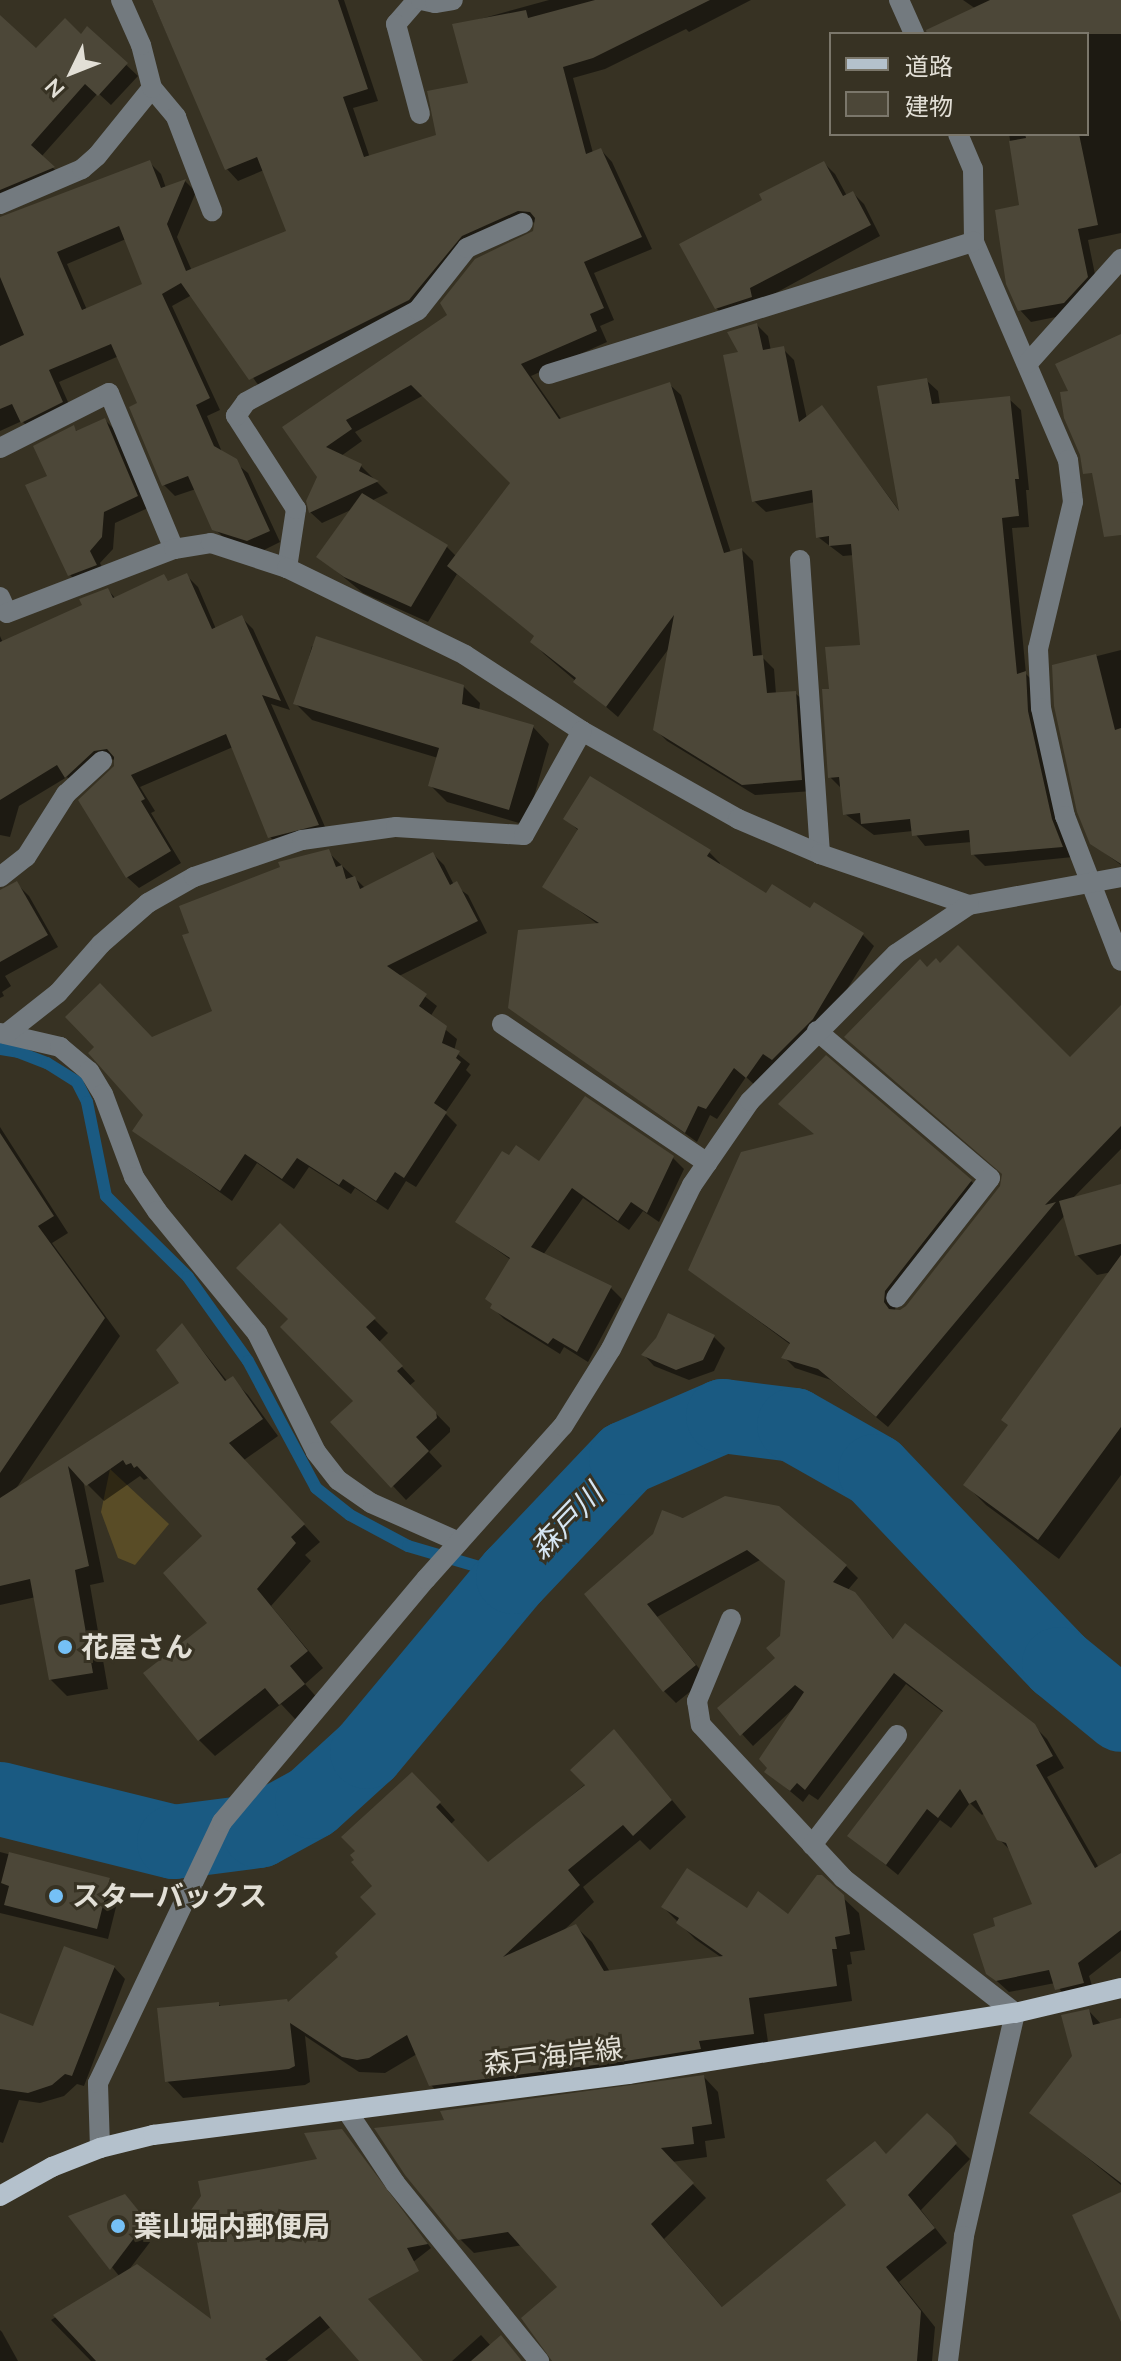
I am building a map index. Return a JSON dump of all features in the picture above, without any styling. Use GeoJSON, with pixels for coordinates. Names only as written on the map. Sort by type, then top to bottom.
{"type":"FeatureCollection","features":[{"type":"Feature","properties":{"kind":"main road","name":"森戸海岸線"},"geometry":{"type":"LineString","coordinates":[[0,2196],[52,2167],[100,2148],[153,2135],[628,2074],[1015,2013],[1121,1988]]}},
{"type":"Feature","properties":{"kind":"street"},"geometry":{"type":"LineString","coordinates":[[121,0],[141,45],[152,88],[176,117],[212,211]]}},
{"type":"Feature","properties":{"kind":"street"},"geometry":{"type":"LineString","coordinates":[[420,114],[396,24],[419,0],[435,3],[453,0]]}},
{"type":"Feature","properties":{"kind":"street"},"geometry":{"type":"LineString","coordinates":[[899,0],[913,32]]}},
{"type":"Feature","properties":{"kind":"street"},"geometry":{"type":"LineString","coordinates":[[0,204],[82,169],[97,156],[152,88]]}},
{"type":"Feature","properties":{"kind":"street"},"geometry":{"type":"LineString","coordinates":[[959,136],[973,169],[974,242],[1068,460],[1073,502],[1038,649],[1044,723],[1065,816],[1121,961]]}},
{"type":"Feature","properties":{"kind":"street"},"geometry":{"type":"LineString","coordinates":[[287,568],[296,509],[236,416],[246,402],[418,310],[467,248],[523,223]]}},
{"type":"Feature","properties":{"kind":"street"},"geometry":{"type":"LineString","coordinates":[[549,374],[649,346],[974,242]]}},
{"type":"Feature","properties":{"kind":"street"},"geometry":{"type":"LineString","coordinates":[[1028,363],[1121,259]]}},
{"type":"Feature","properties":{"kind":"street"},"geometry":{"type":"LineString","coordinates":[[0,448],[109,393],[174,549]]}},
{"type":"Feature","properties":{"kind":"street"},"geometry":{"type":"LineString","coordinates":[[0,597],[7,613],[174,549],[211,543],[287,568],[465,655],[582,731],[738,819],[820,854],[969,905]]}},
{"type":"Feature","properties":{"kind":"street"},"geometry":{"type":"LineString","coordinates":[[800,560],[820,854]]}},
{"type":"Feature","properties":{"kind":"street"},"geometry":{"type":"LineString","coordinates":[[3,1033],[58,993],[101,944],[148,903],[194,877],[302,840],[396,827],[524,835],[582,731]]}},
{"type":"Feature","properties":{"kind":"street"},"geometry":{"type":"LineString","coordinates":[[0,877],[26,857],[66,794],[102,761]]}},
{"type":"Feature","properties":{"kind":"street"},"geometry":{"type":"LineString","coordinates":[[100,2148],[98,2083],[195,1874],[221,1826],[426,1579],[563,1426],[611,1349],[692,1185],[750,1101],[896,954],[969,905],[1121,877]]}},
{"type":"Feature","properties":{"kind":"street"},"geometry":{"type":"LineString","coordinates":[[502,1024],[707,1163]]}},
{"type":"Feature","properties":{"kind":"street"},"geometry":{"type":"LineString","coordinates":[[817,1031],[990,1178],[896,1298]]}},
{"type":"Feature","properties":{"kind":"street"},"geometry":{"type":"LineString","coordinates":[[3,1033],[60,1047],[89,1071],[103,1094],[134,1177],[157,1211],[257,1333],[316,1452],[338,1480],[371,1503],[457,1544]]}},
{"type":"Feature","properties":{"kind":"street"},"geometry":{"type":"LineString","coordinates":[[731,1619],[697,1701],[701,1725],[843,1878],[1015,2013],[964,2236],[948,2361]]}},
{"type":"Feature","properties":{"kind":"street"},"geometry":{"type":"LineString","coordinates":[[812,1845],[897,1735]]}},
{"type":"Feature","properties":{"kind":"street"},"geometry":{"type":"LineString","coordinates":[[347,2111],[395,2183],[539,2361]]}},
{"type":"Feature","properties":{"kind":"shaded area"},"geometry":{"type":"Polygon","coordinates":[[[110,1469],[169,1524],[135,1565],[118,1558],[101,1512],[110,1469]]]}},
{"type":"Feature","properties":{"kind":"building"},"geometry":{"type":"Polygon","coordinates":[[[152,0],[338,0],[368,89],[343,97],[364,157],[436,135],[427,91],[468,83],[452,24],[526,10],[528,18],[595,0],[710,0],[593,58],[563,67],[586,154],[601,148],[642,237],[584,262],[604,308],[590,314],[597,331],[521,364],[559,419],[670,382],[724,553],[742,548],[753,656],[763,655],[767,693],[796,691],[802,780],[742,785],[653,730],[674,615],[606,707],[573,682],[576,678],[530,642],[534,636],[447,566],[510,483],[411,385],[346,420],[352,429],[326,447],[362,464],[359,471],[379,481],[309,513],[306,501],[317,477],[282,427],[447,315],[440,303],[475,259],[533,231],[535,218],[530,212],[518,211],[462,236],[409,300],[249,380],[181,283],[162,294],[210,398],[196,405],[214,446],[237,459],[270,531],[247,541],[212,530],[188,476],[162,486],[129,407],[137,403],[111,344],[49,370],[63,402],[21,423],[12,404],[0,409],[0,346],[24,335],[0,277],[0,217],[150,160],[161,188],[186,179],[167,224],[186,271],[286,231],[257,157],[225,170],[152,0]],[[119,226],[57,252],[82,310],[142,284],[119,226]]]}},
{"type":"Feature","properties":{"kind":"building"},"geometry":{"type":"Polygon","coordinates":[[[990,0],[1121,0],[1121,34],[926,30],[990,0]]]}},
{"type":"Feature","properties":{"kind":"building"},"geometry":{"type":"Polygon","coordinates":[[[0,15],[36,48],[65,18],[81,34],[87,26],[128,63],[98,96],[85,84],[31,145],[55,167],[0,190],[0,15]]]}},
{"type":"Feature","properties":{"kind":"building"},"geometry":{"type":"Polygon","coordinates":[[[1079,136],[1098,225],[1078,229],[1088,277],[1064,303],[1018,311],[1006,284],[995,210],[1019,205],[1009,141],[1079,136]]]}},
{"type":"Feature","properties":{"kind":"building"},"geometry":{"type":"Polygon","coordinates":[[[824,161],[843,196],[853,191],[871,225],[750,288],[752,297],[715,309],[679,244],[762,200],[759,194],[824,161]]]}},
{"type":"Feature","properties":{"kind":"building"},"geometry":{"type":"Polygon","coordinates":[[[757,323],[763,350],[784,346],[799,422],[822,405],[899,511],[877,386],[927,378],[932,404],[1010,396],[1019,479],[1015,479],[1019,516],[1002,518],[1017,674],[1026,671],[1028,711],[1052,819],[1063,847],[971,855],[969,830],[912,836],[910,819],[861,824],[860,813],[843,815],[839,777],[828,778],[822,689],[829,689],[825,647],[860,645],[851,544],[829,546],[829,536],[816,538],[812,490],[752,502],[723,355],[738,352],[727,332],[757,323]]]}},
{"type":"Feature","properties":{"kind":"building"},"geometry":{"type":"Polygon","coordinates":[[[1121,334],[1121,535],[1104,537],[1092,473],[1083,474],[1080,455],[1064,418],[1060,392],[1068,391],[1055,364],[1121,334]]]}},
{"type":"Feature","properties":{"kind":"building"},"geometry":{"type":"Polygon","coordinates":[[[105,418],[138,496],[104,512],[102,537],[90,551],[97,565],[68,576],[25,485],[47,476],[33,446],[74,425],[76,431],[105,418]]]}},
{"type":"Feature","properties":{"kind":"building"},"geometry":{"type":"Polygon","coordinates":[[[362,493],[448,545],[411,607],[344,577],[316,557],[362,493]]]}},
{"type":"Feature","properties":{"kind":"building"},"geometry":{"type":"Polygon","coordinates":[[[187,573],[212,629],[242,615],[281,701],[262,695],[319,825],[268,838],[226,734],[131,775],[145,799],[141,801],[171,851],[126,878],[78,800],[114,766],[114,757],[107,749],[94,751],[65,778],[57,765],[0,800],[0,642],[82,605],[79,599],[108,588],[113,598],[164,574],[168,581],[187,573]]]}},
{"type":"Feature","properties":{"kind":"building"},"geometry":{"type":"Polygon","coordinates":[[[316,636],[464,685],[462,704],[534,725],[509,810],[428,786],[439,748],[293,704],[316,636]]]}},
{"type":"Feature","properties":{"kind":"building"},"geometry":{"type":"Polygon","coordinates":[[[1096,654],[1115,730],[1121,728],[1121,864],[1090,844],[1077,812],[1054,706],[1052,665],[1096,654]]]}},
{"type":"Feature","properties":{"kind":"building"},"geometry":{"type":"Polygon","coordinates":[[[590,776],[711,850],[707,856],[766,893],[772,884],[810,908],[814,902],[864,933],[813,1019],[772,1060],[763,1054],[746,1078],[734,1068],[706,1109],[698,1106],[685,1133],[508,1008],[518,930],[599,923],[542,887],[578,829],[563,819],[590,776]]]}},
{"type":"Feature","properties":{"kind":"building"},"geometry":{"type":"Polygon","coordinates":[[[329,849],[336,867],[342,865],[346,879],[355,876],[360,889],[433,852],[450,885],[457,881],[478,921],[387,966],[427,994],[419,1006],[447,1026],[442,1043],[460,1051],[456,1058],[461,1062],[434,1103],[447,1112],[404,1178],[395,1172],[376,1201],[343,1179],[339,1185],[297,1158],[282,1179],[245,1154],[220,1191],[132,1131],[143,1115],[88,1053],[94,1047],[65,1017],[100,983],[152,1037],[212,1011],[182,935],[189,933],[179,906],[280,867],[278,862],[329,849]]]}},
{"type":"Feature","properties":{"kind":"building"},"geometry":{"type":"Polygon","coordinates":[[[17,881],[48,935],[0,962],[0,890],[17,881]]]}},
{"type":"Feature","properties":{"kind":"building"},"geometry":{"type":"Polygon","coordinates":[[[958,945],[1070,1057],[1121,1005],[1121,1126],[1045,1205],[1056,1202],[876,1417],[818,1369],[781,1358],[790,1343],[688,1270],[741,1152],[814,1134],[778,1104],[826,1055],[972,1180],[885,1291],[884,1302],[889,1309],[900,1310],[906,1306],[1000,1186],[1002,1174],[844,1037],[920,959],[927,967],[936,958],[940,963],[958,945]]]}},
{"type":"Feature","properties":{"kind":"building"},"geometry":{"type":"Polygon","coordinates":[[[585,1096],[674,1156],[647,1213],[631,1202],[618,1221],[572,1188],[531,1247],[612,1286],[577,1352],[553,1338],[548,1344],[490,1308],[492,1304],[485,1299],[510,1258],[455,1222],[502,1151],[509,1155],[516,1145],[539,1161],[585,1096]]]}},
{"type":"Feature","properties":{"kind":"building"},"geometry":{"type":"Polygon","coordinates":[[[0,1133],[54,1216],[38,1226],[105,1318],[0,1473],[0,1133]]]}},
{"type":"Feature","properties":{"kind":"building"},"geometry":{"type":"Polygon","coordinates":[[[1121,1184],[1121,1244],[1075,1256],[1059,1201],[1121,1184]]]}},
{"type":"Feature","properties":{"kind":"building"},"geometry":{"type":"Polygon","coordinates":[[[280,1223],[376,1318],[366,1327],[403,1366],[397,1371],[436,1412],[437,1418],[416,1437],[429,1451],[391,1488],[330,1422],[353,1401],[280,1327],[288,1319],[236,1268],[280,1223]]]}},
{"type":"Feature","properties":{"kind":"building"},"geometry":{"type":"Polygon","coordinates":[[[1121,1255],[1121,1427],[1038,1540],[963,1485],[1008,1425],[1001,1420],[1121,1255]]]}},
{"type":"Feature","properties":{"kind":"building"},"geometry":{"type":"Polygon","coordinates":[[[668,1313],[715,1335],[703,1360],[676,1370],[641,1355],[656,1338],[668,1313]]]}},
{"type":"Feature","properties":{"kind":"building"},"geometry":{"type":"Polygon","coordinates":[[[182,1323],[225,1381],[233,1376],[263,1419],[229,1443],[305,1524],[291,1537],[296,1543],[257,1589],[308,1651],[290,1666],[305,1684],[279,1705],[265,1688],[198,1741],[143,1673],[207,1623],[163,1573],[202,1536],[137,1466],[134,1468],[131,1463],[126,1465],[123,1460],[86,1486],[68,1466],[89,1566],[75,1570],[93,1673],[49,1680],[30,1579],[0,1586],[0,1498],[179,1383],[156,1350],[182,1323]]]}},
{"type":"Feature","properties":{"kind":"building"},"geometry":{"type":"Polygon","coordinates":[[[725,1496],[779,1506],[847,1565],[833,1582],[855,1592],[893,1639],[905,1623],[1035,1724],[1053,1756],[1036,1765],[1095,1868],[1121,1853],[1121,1930],[1078,1963],[1084,1983],[1055,1990],[1049,1970],[996,1981],[986,1974],[973,1934],[995,1926],[993,1918],[1032,1904],[1006,1843],[997,1840],[976,1800],[969,1804],[960,1789],[938,1818],[927,1809],[886,1865],[847,1836],[943,1711],[894,1673],[805,1790],[797,1783],[790,1791],[764,1772],[767,1768],[759,1759],[804,1692],[795,1685],[740,1736],[717,1708],[775,1658],[766,1648],[780,1636],[785,1581],[747,1550],[647,1604],[696,1665],[663,1692],[584,1594],[653,1534],[662,1510],[683,1518],[725,1496]]]}},
{"type":"Feature","properties":{"kind":"building"},"geometry":{"type":"Polygon","coordinates":[[[614,1729],[672,1800],[633,1836],[623,1825],[568,1870],[580,1885],[503,1957],[576,1924],[604,1971],[723,1956],[676,1923],[679,1918],[661,1907],[687,1868],[747,1908],[758,1891],[788,1914],[817,1875],[822,1875],[844,1895],[850,1934],[835,1937],[837,1949],[832,1949],[837,1986],[749,1998],[754,2034],[699,2041],[701,2049],[626,2061],[429,2086],[407,2035],[369,2058],[357,2060],[342,2057],[290,2023],[295,2066],[289,2069],[165,2082],[157,2008],[219,2002],[219,2006],[287,1999],[288,2002],[338,1957],[335,1953],[376,1914],[360,1897],[372,1886],[351,1862],[354,1860],[350,1855],[355,1851],[341,1837],[412,1772],[441,1802],[436,1807],[488,1862],[585,1785],[570,1770],[614,1729]]]}},
{"type":"Feature","properties":{"kind":"building","name":"スターバックス"},"geometry":{"type":"Polygon","coordinates":[[[9,1852],[110,1878],[97,1929],[4,1905],[9,1886],[1,1883],[9,1852]]]}},
{"type":"Feature","properties":{"kind":"building"},"geometry":{"type":"Polygon","coordinates":[[[64,1946],[115,1966],[72,2076],[65,2074],[52,2085],[28,2093],[0,2089],[0,2013],[33,2026],[64,1946]]]}},
{"type":"Feature","properties":{"kind":"building"},"geometry":{"type":"Polygon","coordinates":[[[1089,2009],[1093,2025],[1121,2018],[1121,2183],[1029,2113],[1072,2056],[1061,2015],[1089,2009]]]}},
{"type":"Feature","properties":{"kind":"building"},"geometry":{"type":"Polygon","coordinates":[[[704,2075],[712,2124],[692,2127],[694,2144],[661,2148],[694,2183],[651,2224],[722,2307],[846,2205],[826,2180],[875,2141],[886,2154],[927,2113],[952,2136],[957,2143],[908,2195],[935,2228],[886,2267],[921,2311],[917,2361],[552,2361],[521,2318],[557,2287],[508,2232],[458,2240],[405,2175],[374,2128],[444,2120],[440,2111],[704,2075]]]}},
{"type":"Feature","properties":{"kind":"building"},"geometry":{"type":"Polygon","coordinates":[[[342,2129],[428,2244],[407,2248],[419,2271],[368,2299],[423,2361],[359,2361],[320,2316],[265,2359],[268,2361],[96,2361],[53,2315],[137,2264],[211,2319],[191,2210],[201,2196],[198,2181],[317,2159],[304,2133],[342,2129]]]}},
{"type":"Feature","properties":{"kind":"building"},"geometry":{"type":"Polygon","coordinates":[[[1121,2192],[1121,2322],[1072,2215],[1121,2192]]]}},
{"type":"Feature","properties":{"kind":"building"},"geometry":{"type":"Polygon","coordinates":[[[125,2194],[147,2221],[110,2270],[68,2216],[125,2194]]]}},
{"type":"Feature","properties":{"kind":"building"},"geometry":{"type":"Polygon","coordinates":[[[501,2335],[522,2361],[471,2361],[501,2335]]]}},
{"type":"Feature","properties":{"kind":"waterway"},"geometry":{"type":"LineString","coordinates":[[0,1049],[47,1063],[77,1082],[87,1102],[106,1196],[188,1277],[248,1361],[316,1488],[350,1515],[408,1546],[513,1577]]}},
{"type":"Feature","properties":{"kind":"waterway","name":"森戸川"},"geometry":{"type":"LineString","coordinates":[[0,1799],[174,1842],[259,1831],[312,1802],[367,1752],[513,1577],[626,1458],[723,1416],[794,1425],[875,1471],[1059,1664],[1121,1715]]}},
{"type":"Feature","properties":{"kind":"place","name":"花屋さん"},"geometry":{"type":"Point","coordinates":[65,1647]}},
{"type":"Feature","properties":{"kind":"place","name":"スターバックス"},"geometry":{"type":"Point","coordinates":[56,1896]}},
{"type":"Feature","properties":{"kind":"place","name":"葉山堀内郵便局"},"geometry":{"type":"Point","coordinates":[118,2226]}}]}
